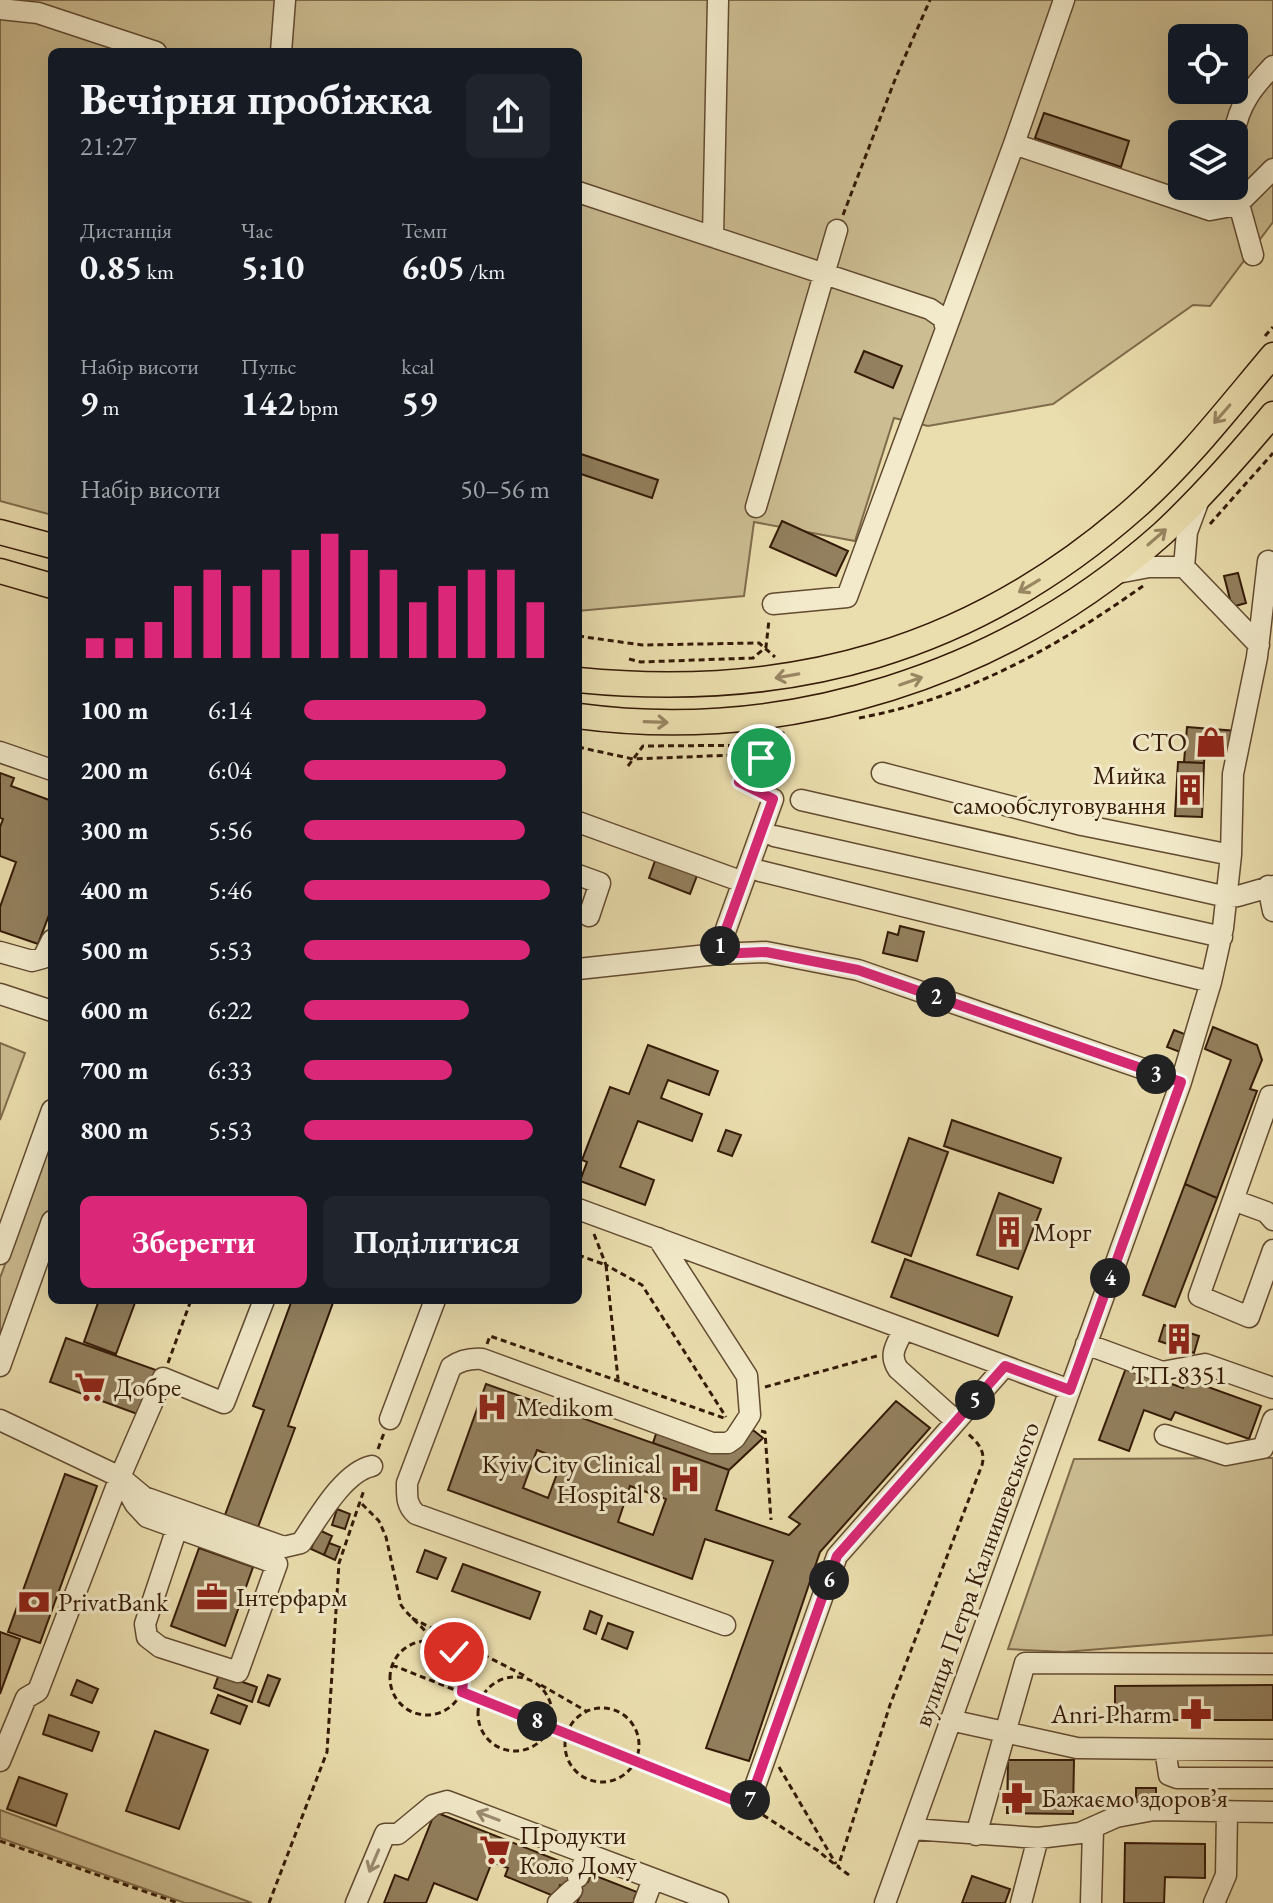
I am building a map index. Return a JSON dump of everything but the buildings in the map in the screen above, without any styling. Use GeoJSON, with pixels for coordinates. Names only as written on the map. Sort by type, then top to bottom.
{"type":"FeatureCollection","features":[{"type":"Feature","properties":{"kind":"main road"},"geometry":{"type":"LineString","coordinates":[[582,680],[693,686],[757,681],[872,657],[972,619],[1079,554],[1136,507],[1190,452],[1268,347]]}},
{"type":"Feature","properties":{"kind":"main road"},"geometry":{"type":"LineString","coordinates":[[582,716],[647,722],[714,722],[768,717],[888,689],[959,665],[1021,634],[1112,574],[1200,497],[1273,414]]}},
{"type":"Feature","properties":{"kind":"main road"},"geometry":{"type":"LineString","coordinates":[[0,532],[48,545]]}},
{"type":"Feature","properties":{"kind":"main road"},"geometry":{"type":"LineString","coordinates":[[0,571],[48,585]]}},
{"type":"Feature","properties":{"kind":"street"},"geometry":{"type":"LineString","coordinates":[[281,48],[285,0]]}},
{"type":"Feature","properties":{"kind":"street"},"geometry":{"type":"LineString","coordinates":[[713,237],[718,0]]}},
{"type":"Feature","properties":{"kind":"street"},"geometry":{"type":"LineString","coordinates":[[773,604],[847,597],[1064,0]]}},
{"type":"Feature","properties":{"kind":"street"},"geometry":{"type":"LineString","coordinates":[[0,9],[38,13],[144,48]]}},
{"type":"Feature","properties":{"kind":"street"},"geometry":{"type":"LineString","coordinates":[[1236,120],[1248,92],[1273,66]]}},
{"type":"Feature","properties":{"kind":"street"},"geometry":{"type":"LineString","coordinates":[[1014,144],[1168,196]]}},
{"type":"Feature","properties":{"kind":"street"},"geometry":{"type":"LineString","coordinates":[[1248,186],[1273,169]]}},
{"type":"Feature","properties":{"kind":"street"},"geometry":{"type":"LineString","coordinates":[[582,193],[930,309],[943,318],[946,329]]}},
{"type":"Feature","properties":{"kind":"street"},"geometry":{"type":"LineString","coordinates":[[1180,200],[1210,210],[1227,200]]}},
{"type":"Feature","properties":{"kind":"street"},"geometry":{"type":"LineString","coordinates":[[1236,200],[1253,255]]}},
{"type":"Feature","properties":{"kind":"street"},"geometry":{"type":"LineString","coordinates":[[756,507],[837,230]]}},
{"type":"Feature","properties":{"kind":"street"},"geometry":{"type":"LineString","coordinates":[[1184,567],[1187,532],[1200,497]]}},
{"type":"Feature","properties":{"kind":"street","name":"вулиця Петра Калнишевського"},"geometry":{"type":"LineString","coordinates":[[885,1903],[1181,1082],[1211,982],[1222,937],[1227,897],[1233,774],[1259,645],[1268,561]]}},
{"type":"Feature","properties":{"kind":"street"},"geometry":{"type":"LineString","coordinates":[[1112,574],[1149,567],[1184,567],[1259,645]]}},
{"type":"Feature","properties":{"kind":"street"},"geometry":{"type":"LineString","coordinates":[[0,752],[48,769]]}},
{"type":"Feature","properties":{"kind":"street"},"geometry":{"type":"LineString","coordinates":[[882,773],[1082,825],[1231,855]]}},
{"type":"Feature","properties":{"kind":"street"},"geometry":{"type":"LineString","coordinates":[[717,954],[752,876],[773,799]]}},
{"type":"Feature","properties":{"kind":"street"},"geometry":{"type":"LineString","coordinates":[[801,800],[1227,897],[1270,886],[1273,911]]}},
{"type":"Feature","properties":{"kind":"street"},"geometry":{"type":"LineString","coordinates":[[582,823],[752,876],[1211,982]]}},
{"type":"Feature","properties":{"kind":"street"},"geometry":{"type":"LineString","coordinates":[[774,836],[1222,937]]}},
{"type":"Feature","properties":{"kind":"street"},"geometry":{"type":"LineString","coordinates":[[582,876],[600,883],[589,916]]}},
{"type":"Feature","properties":{"kind":"street"},"geometry":{"type":"LineString","coordinates":[[0,952],[32,961],[43,958],[48,948]]}},
{"type":"Feature","properties":{"kind":"street"},"geometry":{"type":"LineString","coordinates":[[582,969],[717,954],[766,952],[858,970],[1181,1082]]}},
{"type":"Feature","properties":{"kind":"street"},"geometry":{"type":"LineString","coordinates":[[0,994],[48,1012]]}},
{"type":"Feature","properties":{"kind":"street"},"geometry":{"type":"LineString","coordinates":[[1273,1096],[1270,1096],[1199,1296],[1249,1317],[1273,1250]]}},
{"type":"Feature","properties":{"kind":"street"},"geometry":{"type":"LineString","coordinates":[[0,1254],[48,1121]]}},
{"type":"Feature","properties":{"kind":"street"},"geometry":{"type":"LineString","coordinates":[[1233,1200],[1266,1212],[1273,1220]]}},
{"type":"Feature","properties":{"kind":"street"},"geometry":{"type":"LineString","coordinates":[[582,1211],[1070,1390]]}},
{"type":"Feature","properties":{"kind":"street"},"geometry":{"type":"LineString","coordinates":[[0,1366],[48,1232]]}},
{"type":"Feature","properties":{"kind":"street"},"geometry":{"type":"LineString","coordinates":[[658,1238],[747,1376],[750,1415],[734,1422],[728,1443],[712,1443],[472,1358],[451,1367],[407,1483],[409,1507],[416,1514],[725,1625]]}},
{"type":"Feature","properties":{"kind":"street"},"geometry":{"type":"LineString","coordinates":[[0,1761],[26,1698],[38,1691],[120,1477],[163,1378],[224,1403],[262,1304]]}},
{"type":"Feature","properties":{"kind":"street"},"geometry":{"type":"LineString","coordinates":[[390,1419],[433,1304]]}},
{"type":"Feature","properties":{"kind":"street"},"geometry":{"type":"LineString","coordinates":[[904,1329],[893,1351],[893,1361],[956,1421]]}},
{"type":"Feature","properties":{"kind":"street"},"geometry":{"type":"LineString","coordinates":[[1086,1344],[1162,1372],[1205,1364],[1273,1388]]}},
{"type":"Feature","properties":{"kind":"street"},"geometry":{"type":"LineString","coordinates":[[748,1806],[837,1556],[1005,1366]]}},
{"type":"Feature","properties":{"kind":"street"},"geometry":{"type":"LineString","coordinates":[[397,1399],[432,1414]]}},
{"type":"Feature","properties":{"kind":"street"},"geometry":{"type":"LineString","coordinates":[[0,1420],[120,1477],[144,1497],[284,1547],[301,1543],[333,1496],[360,1468],[372,1466]]}},
{"type":"Feature","properties":{"kind":"street"},"geometry":{"type":"LineString","coordinates":[[1165,1435],[1226,1455],[1263,1448],[1273,1420]]}},
{"type":"Feature","properties":{"kind":"street"},"geometry":{"type":"LineString","coordinates":[[120,1477],[135,1504],[147,1517],[277,1564],[238,1672],[160,1647],[147,1637],[145,1624],[177,1528]]}},
{"type":"Feature","properties":{"kind":"street"},"geometry":{"type":"LineString","coordinates":[[976,1835],[1025,1663],[1273,1664]]}},
{"type":"Feature","properties":{"kind":"street"},"geometry":{"type":"LineString","coordinates":[[950,1720],[1077,1748],[1273,1750]]}},
{"type":"Feature","properties":{"kind":"street"},"geometry":{"type":"LineString","coordinates":[[1165,1749],[1169,1775],[1177,1778],[1273,1778]]}},
{"type":"Feature","properties":{"kind":"street"},"geometry":{"type":"LineString","coordinates":[[356,1903],[385,1834],[398,1834],[433,1805],[447,1801],[718,1903]]}},
{"type":"Feature","properties":{"kind":"street"},"geometry":{"type":"LineString","coordinates":[[912,1829],[1038,1838],[1093,1829],[1116,1817],[1154,1810],[1273,1812]]}},
{"type":"Feature","properties":{"kind":"street"},"geometry":{"type":"LineString","coordinates":[[1214,1903],[1226,1875],[1227,1812]]}},
{"type":"Feature","properties":{"kind":"street"},"geometry":{"type":"LineString","coordinates":[[1091,1903],[1093,1829]]}},
{"type":"Feature","properties":{"kind":"street"},"geometry":{"type":"LineString","coordinates":[[1021,1903],[1038,1838]]}},
{"type":"Feature","properties":{"kind":"street"},"geometry":{"type":"LineString","coordinates":[[570,1890],[587,1854]]}},
{"type":"Feature","properties":{"kind":"street"},"geometry":{"type":"LineString","coordinates":[[644,1903],[653,1879]]}},
{"type":"Feature","properties":{"kind":"path"},"geometry":{"type":"LineString","coordinates":[[837,230],[896,77],[930,0]]}},
{"type":"Feature","properties":{"kind":"path"},"geometry":{"type":"LineString","coordinates":[[1268,347],[1273,327]]}},
{"type":"Feature","properties":{"kind":"path"},"geometry":{"type":"LineString","coordinates":[[629,659],[641,662],[753,658],[766,647],[773,604]]}},
{"type":"Feature","properties":{"kind":"path"},"geometry":{"type":"LineString","coordinates":[[582,637],[642,645],[759,643],[777,658]]}},
{"type":"Feature","properties":{"kind":"path"},"geometry":{"type":"LineString","coordinates":[[628,766],[643,746],[784,745]]}},
{"type":"Feature","properties":{"kind":"path"},"geometry":{"type":"LineString","coordinates":[[761,758],[764,769],[739,782],[773,799]]}},
{"type":"Feature","properties":{"kind":"path"},"geometry":{"type":"LineString","coordinates":[[582,1211],[606,1265],[618,1381]]}},
{"type":"Feature","properties":{"kind":"path"},"geometry":{"type":"LineString","coordinates":[[582,1256],[606,1265],[642,1285],[734,1422]]}},
{"type":"Feature","properties":{"kind":"path"},"geometry":{"type":"LineString","coordinates":[[163,1378],[190,1304]]}},
{"type":"Feature","properties":{"kind":"path"},"geometry":{"type":"LineString","coordinates":[[490,1336],[765,1432],[771,1520]]}},
{"type":"Feature","properties":{"kind":"path"},"geometry":{"type":"LineString","coordinates":[[734,1422],[748,1392],[893,1351]]}},
{"type":"Feature","properties":{"kind":"path"},"geometry":{"type":"LineString","coordinates":[[269,1903],[327,1752],[339,1563],[390,1419]]}},
{"type":"Feature","properties":{"kind":"path"},"geometry":{"type":"LineString","coordinates":[[838,1867],[890,1705],[982,1465],[982,1450],[956,1421]]}},
{"type":"Feature","properties":{"kind":"path"},"geometry":{"type":"LineString","coordinates":[[361,1503],[379,1521],[386,1537],[401,1605],[424,1627],[433,1641]]}},
{"type":"Feature","properties":{"kind":"path"},"geometry":{"type":"LineString","coordinates":[[412,1618],[586,1711]]}},
{"type":"Feature","properties":{"kind":"path"},"geometry":{"type":"LineString","coordinates":[[433,1641],[446,1646],[461,1661],[464,1671],[462,1692],[447,1710],[425,1715],[414,1713],[404,1707],[391,1688],[392,1665],[405,1648],[414,1643],[433,1641]]}},
{"type":"Feature","properties":{"kind":"path"},"geometry":{"type":"LineString","coordinates":[[392,1665],[748,1806],[817,1850],[849,1875]]}},
{"type":"Feature","properties":{"kind":"path"},"geometry":{"type":"LineString","coordinates":[[513,1677],[523,1678],[541,1688],[547,1696],[552,1716],[550,1726],[535,1745],[513,1751],[501,1749],[483,1734],[478,1723],[480,1699],[493,1684],[513,1677]]}},
{"type":"Feature","properties":{"kind":"path"},"geometry":{"type":"LineString","coordinates":[[608,1708],[628,1718],[639,1738],[637,1760],[622,1777],[611,1781],[589,1780],[571,1766],[566,1755],[567,1733],[586,1711],[608,1708]]}},
{"type":"Feature","properties":{"kind":"path"},"geometry":{"type":"LineString","coordinates":[[768,1749],[838,1867]]}},
{"type":"Feature","properties":{"kind":"path"},"geometry":{"type":"LineString","coordinates":[[0,1841],[178,1903]]}},
{"type":"Feature","properties":{"kind":"shaded area"},"geometry":{"type":"Polygon","coordinates":[[[0,0],[1273,0],[1273,222],[1210,306],[1193,305],[1053,404],[928,426],[894,418],[855,541],[754,522],[744,596],[582,611],[582,48],[48,48],[48,514],[0,501],[0,0]]]}},
{"type":"Feature","properties":{"kind":"shaded area"},"geometry":{"type":"Polygon","coordinates":[[[0,1043],[25,1053],[0,1120],[0,1043]]]}},
{"type":"Feature","properties":{"kind":"shaded area"},"geometry":{"type":"Polygon","coordinates":[[[48,1147],[48,1221],[0,1355],[0,1278],[48,1147]]]}},
{"type":"Feature","properties":{"kind":"shaded area"},"geometry":{"type":"Polygon","coordinates":[[[1273,1458],[1273,1635],[1064,1652],[1008,1649],[1074,1459],[1273,1458]]]}},
{"type":"Feature","properties":{"kind":"shaded area"},"geometry":{"type":"Polygon","coordinates":[[[0,1810],[252,1903],[185,1903],[0,1838],[0,1810]]]}},
{"type":"Feature","properties":{"kind":"place","name":"СТО"},"geometry":{"type":"Point","coordinates":[1211,742]}},
{"type":"Feature","properties":{"kind":"place","name":"Мийка самообслуговування"},"geometry":{"type":"Point","coordinates":[1190,790]}},
{"type":"Feature","properties":{"kind":"place","name":"Морг"},"geometry":{"type":"Point","coordinates":[1009,1232]}},
{"type":"Feature","properties":{"kind":"place","name":"ТП-8351"},"geometry":{"type":"Point","coordinates":[1179,1339]}},
{"type":"Feature","properties":{"kind":"place","name":"Добре"},"geometry":{"type":"Point","coordinates":[90,1387]}},
{"type":"Feature","properties":{"kind":"place","name":"Medikom"},"geometry":{"type":"Point","coordinates":[492,1407]}},
{"type":"Feature","properties":{"kind":"place","name":"Kyiv City Clinical Hospital 8"},"geometry":{"type":"Point","coordinates":[685,1479]}},
{"type":"Feature","properties":{"kind":"place","name":"Інтерфарм"},"geometry":{"type":"Point","coordinates":[212,1597]}},
{"type":"Feature","properties":{"kind":"place","name":"PrivatBank"},"geometry":{"type":"Point","coordinates":[34,1602]}},
{"type":"Feature","properties":{"kind":"place","name":"Anri-Pharm"},"geometry":{"type":"Point","coordinates":[1196,1714]}},
{"type":"Feature","properties":{"kind":"place","name":"Бажаємо здоровʼя"},"geometry":{"type":"Point","coordinates":[1017,1798]}},
{"type":"Feature","properties":{"kind":"place","name":"Продукти Коло Дому"},"geometry":{"type":"Point","coordinates":[495,1850]}},
{"type":"Feature","properties":{"kind":"route"},"geometry":{"type":"LineString","coordinates":[[454,1652],[464,1671],[462,1692],[748,1806],[837,1556],[1005,1366],[1070,1390],[1181,1082],[858,970],[766,952],[717,954],[773,799],[739,782],[764,769],[761,758]]}}]}
